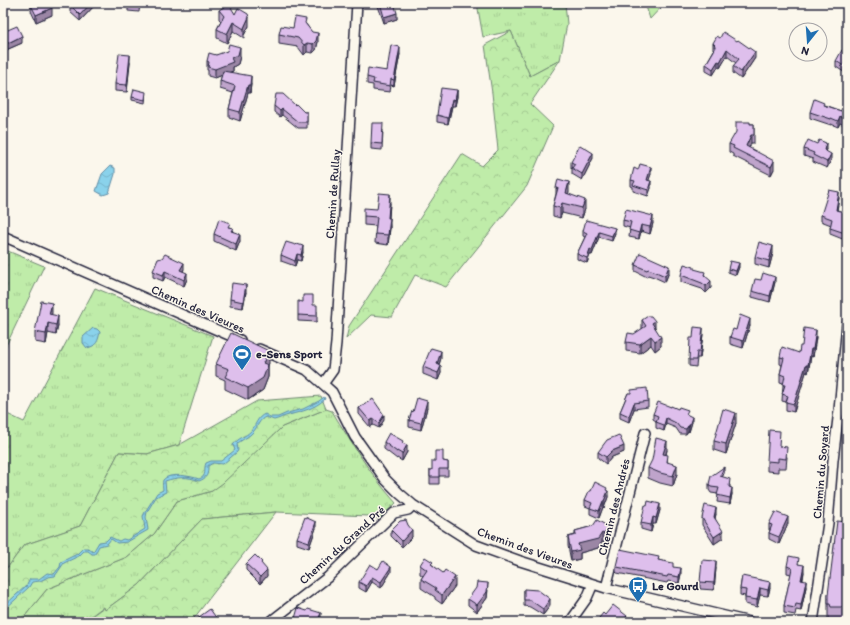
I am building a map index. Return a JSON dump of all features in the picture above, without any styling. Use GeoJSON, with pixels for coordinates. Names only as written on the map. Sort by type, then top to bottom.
{"type":"FeatureCollection","features":[{"type":"Feature","properties":{"kind":"street","name":"Chemin de Rullay"},"geometry":{"type":"LineString","coordinates":[[323,384],[333,370],[336,343],[357,3]]}},
{"type":"Feature","properties":{"kind":"street","name":"Chemin des Vieures"},"geometry":{"type":"LineString","coordinates":[[3,236],[307,370],[332,392],[355,437],[385,479],[413,505],[476,545],[520,561],[593,584]]}},
{"type":"Feature","properties":{"kind":"street","name":"Chemin du Soyard"},"geometry":{"type":"LineString","coordinates":[[813,622],[828,523],[847,324]]}},
{"type":"Feature","properties":{"kind":"street","name":"Chemin des Andrés"},"geometry":{"type":"LineString","coordinates":[[606,588],[645,432]]}},
{"type":"Feature","properties":{"kind":"street","name":"Chemin du Grand Pré"},"geometry":{"type":"LineString","coordinates":[[270,622],[328,577],[394,513],[408,510],[413,505]]}},
{"type":"Feature","properties":{"kind":"street"},"geometry":{"type":"LineString","coordinates":[[570,622],[587,598],[593,584],[750,622]]}},
{"type":"Feature","properties":{"kind":"green space"},"geometry":{"type":"Polygon","coordinates":[[[477,3],[565,3],[567,24],[560,60],[530,76],[511,31],[483,37],[477,3]]]}},
{"type":"Feature","properties":{"kind":"green space"},"geometry":{"type":"Polygon","coordinates":[[[645,3],[665,3],[650,19],[645,3]]]}},
{"type":"Feature","properties":{"kind":"green space"},"geometry":{"type":"Polygon","coordinates":[[[511,31],[530,76],[560,60],[530,104],[553,126],[527,186],[446,287],[415,275],[392,317],[371,315],[346,339],[349,326],[462,154],[482,166],[498,150],[485,45],[511,31]]]}},
{"type":"Feature","properties":{"kind":"green space"},"geometry":{"type":"Polygon","coordinates":[[[3,249],[44,266],[3,352],[3,249]]]}},
{"type":"Feature","properties":{"kind":"green space"},"geometry":{"type":"Polygon","coordinates":[[[95,288],[213,336],[179,445],[147,454],[119,452],[80,526],[24,545],[8,567],[3,568],[3,412],[24,422],[95,288]]]}},
{"type":"Feature","properties":{"kind":"green space"},"geometry":{"type":"Polygon","coordinates":[[[321,396],[326,409],[282,427],[223,483],[212,491],[177,501],[154,534],[127,557],[47,589],[20,622],[3,622],[3,568],[8,567],[24,545],[80,526],[119,452],[147,454],[179,445],[257,401],[321,396]]]}},
{"type":"Feature","properties":{"kind":"green space"},"geometry":{"type":"Polygon","coordinates":[[[326,409],[332,411],[370,470],[396,503],[379,519],[369,516],[276,512],[202,519],[139,585],[105,610],[103,607],[83,622],[20,622],[47,589],[127,557],[154,534],[177,501],[212,491],[282,427],[326,409]]]}},
{"type":"Feature","properties":{"kind":"green space"},"geometry":{"type":"Polygon","coordinates":[[[276,512],[191,622],[167,622],[160,615],[153,622],[83,622],[104,607],[105,610],[139,585],[202,519],[276,512]]]}},
{"type":"Feature","properties":{"kind":"water"},"geometry":{"type":"Polygon","coordinates":[[[110,166],[115,168],[115,174],[109,193],[103,195],[96,191],[102,174],[110,166]]]}},
{"type":"Feature","properties":{"kind":"water"},"geometry":{"type":"Polygon","coordinates":[[[93,328],[100,332],[99,338],[95,344],[87,348],[83,343],[83,337],[93,328]]]}},
{"type":"Feature","properties":{"kind":"water"},"geometry":{"type":"Polygon","coordinates":[[[324,397],[325,399],[321,402],[304,411],[274,420],[266,417],[264,418],[260,421],[251,434],[237,444],[237,452],[223,464],[213,463],[208,466],[208,472],[202,480],[199,481],[191,478],[182,478],[165,481],[166,492],[156,497],[147,512],[146,517],[148,530],[127,542],[117,543],[111,539],[107,544],[99,546],[95,554],[84,551],[79,556],[64,563],[55,576],[32,582],[29,587],[3,611],[3,607],[27,585],[30,579],[39,579],[47,573],[54,574],[60,567],[61,562],[77,554],[83,548],[88,548],[93,552],[99,542],[106,541],[110,537],[119,541],[123,539],[127,540],[145,529],[143,516],[157,493],[163,490],[163,480],[166,478],[180,475],[199,479],[202,478],[206,463],[211,461],[221,461],[235,450],[233,445],[251,431],[262,415],[265,414],[270,417],[278,417],[303,409],[324,397]]]}},
{"type":"Feature","properties":{"kind":"building"},"geometry":{"type":"Polygon","coordinates":[[[35,3],[50,3],[52,8],[36,15],[31,5],[35,3]]]}},
{"type":"Feature","properties":{"kind":"building"},"geometry":{"type":"Polygon","coordinates":[[[72,3],[91,3],[80,15],[70,5],[72,3]]]}},
{"type":"Feature","properties":{"kind":"building"},"geometry":{"type":"Polygon","coordinates":[[[128,3],[140,3],[139,5],[128,5],[128,3]]]}},
{"type":"Feature","properties":{"kind":"building"},"geometry":{"type":"Polygon","coordinates":[[[380,3],[394,3],[397,13],[384,17],[380,3]]]}},
{"type":"Feature","properties":{"kind":"building"},"geometry":{"type":"Polygon","coordinates":[[[229,4],[235,14],[238,8],[248,14],[249,17],[244,29],[233,22],[227,34],[217,29],[224,16],[219,10],[229,4]]]}},
{"type":"Feature","properties":{"kind":"building"},"geometry":{"type":"Polygon","coordinates":[[[295,17],[306,19],[305,23],[312,32],[318,33],[316,41],[313,44],[307,43],[304,45],[298,38],[279,34],[281,26],[293,28],[295,17]]]}},
{"type":"Feature","properties":{"kind":"building"},"geometry":{"type":"Polygon","coordinates":[[[17,26],[22,36],[6,44],[3,38],[3,32],[17,26]]]}},
{"type":"Feature","properties":{"kind":"building"},"geometry":{"type":"Polygon","coordinates":[[[723,32],[755,52],[741,72],[733,66],[739,59],[727,49],[720,62],[718,61],[713,69],[706,64],[716,47],[714,47],[715,45],[713,43],[717,36],[720,38],[723,32]]]}},
{"type":"Feature","properties":{"kind":"building"},"geometry":{"type":"Polygon","coordinates":[[[229,44],[240,47],[238,55],[231,58],[233,62],[215,69],[208,67],[209,62],[207,61],[209,53],[216,55],[227,51],[229,44]]]}},
{"type":"Feature","properties":{"kind":"building"},"geometry":{"type":"Polygon","coordinates":[[[391,45],[400,47],[394,80],[391,79],[390,86],[373,83],[374,79],[367,77],[368,68],[387,71],[391,45]]]}},
{"type":"Feature","properties":{"kind":"building"},"geometry":{"type":"Polygon","coordinates":[[[842,50],[847,53],[847,68],[836,61],[842,50]]]}},
{"type":"Feature","properties":{"kind":"building"},"geometry":{"type":"Polygon","coordinates":[[[119,54],[130,55],[127,85],[115,84],[119,54]]]}},
{"type":"Feature","properties":{"kind":"building"},"geometry":{"type":"Polygon","coordinates":[[[223,71],[251,76],[250,85],[248,85],[240,112],[229,109],[235,86],[220,81],[223,71]]]}},
{"type":"Feature","properties":{"kind":"building"},"geometry":{"type":"Polygon","coordinates":[[[441,88],[457,90],[455,100],[452,99],[448,118],[437,115],[441,88]]]}},
{"type":"Feature","properties":{"kind":"building"},"geometry":{"type":"Polygon","coordinates":[[[134,89],[146,92],[145,100],[132,97],[134,89]]]}},
{"type":"Feature","properties":{"kind":"building"},"geometry":{"type":"Polygon","coordinates":[[[276,94],[283,94],[304,112],[307,112],[307,122],[298,122],[282,109],[280,111],[274,106],[276,94]]]}},
{"type":"Feature","properties":{"kind":"building"},"geometry":{"type":"Polygon","coordinates":[[[814,99],[824,103],[823,105],[841,111],[844,106],[847,108],[846,120],[840,116],[838,121],[810,112],[814,99]]]}},
{"type":"Feature","properties":{"kind":"building"},"geometry":{"type":"Polygon","coordinates":[[[736,122],[750,122],[750,124],[754,124],[754,135],[751,135],[746,146],[774,161],[771,167],[733,148],[734,146],[729,144],[736,132],[736,122]]]}},
{"type":"Feature","properties":{"kind":"building"},"geometry":{"type":"Polygon","coordinates":[[[372,123],[383,123],[382,144],[371,143],[372,123]]]}},
{"type":"Feature","properties":{"kind":"building"},"geometry":{"type":"Polygon","coordinates":[[[808,140],[817,144],[819,140],[826,143],[824,150],[831,154],[827,162],[813,155],[814,153],[804,149],[808,140]]]}},
{"type":"Feature","properties":{"kind":"building"},"geometry":{"type":"Polygon","coordinates":[[[580,145],[593,153],[582,174],[572,168],[575,164],[571,162],[580,145]]]}},
{"type":"Feature","properties":{"kind":"building"},"geometry":{"type":"Polygon","coordinates":[[[640,164],[651,167],[647,180],[651,181],[648,190],[633,185],[635,181],[631,180],[634,168],[638,170],[640,164]]]}},
{"type":"Feature","properties":{"kind":"building"},"geometry":{"type":"Polygon","coordinates":[[[558,179],[569,182],[566,193],[585,200],[582,208],[562,203],[560,208],[553,206],[558,188],[556,188],[558,179]]]}},
{"type":"Feature","properties":{"kind":"building"},"geometry":{"type":"Polygon","coordinates":[[[829,190],[839,192],[836,210],[847,213],[847,226],[845,233],[830,228],[832,219],[821,215],[829,190]]]}},
{"type":"Feature","properties":{"kind":"building"},"geometry":{"type":"Polygon","coordinates":[[[379,193],[390,194],[388,235],[375,234],[377,217],[364,216],[364,208],[377,209],[379,193]]]}},
{"type":"Feature","properties":{"kind":"building"},"geometry":{"type":"Polygon","coordinates":[[[626,209],[653,216],[650,227],[641,225],[639,233],[629,230],[631,222],[623,220],[626,209]]]}},
{"type":"Feature","properties":{"kind":"building"},"geometry":{"type":"Polygon","coordinates":[[[219,219],[230,223],[228,227],[233,228],[231,231],[240,234],[236,244],[214,234],[219,219]]]}},
{"type":"Feature","properties":{"kind":"building"},"geometry":{"type":"Polygon","coordinates":[[[586,220],[615,228],[612,236],[599,232],[587,258],[577,254],[587,233],[583,231],[586,220]]]}},
{"type":"Feature","properties":{"kind":"building"},"geometry":{"type":"Polygon","coordinates":[[[286,242],[303,246],[301,255],[297,254],[295,261],[281,255],[286,242]]]}},
{"type":"Feature","properties":{"kind":"building"},"geometry":{"type":"Polygon","coordinates":[[[759,242],[773,246],[769,261],[755,257],[759,242]]]}},
{"type":"Feature","properties":{"kind":"building"},"geometry":{"type":"Polygon","coordinates":[[[640,253],[669,266],[665,276],[635,265],[640,253]]]}},
{"type":"Feature","properties":{"kind":"building"},"geometry":{"type":"Polygon","coordinates":[[[165,254],[184,263],[180,270],[187,273],[184,280],[165,271],[163,275],[153,271],[158,259],[162,258],[165,254]]]}},
{"type":"Feature","properties":{"kind":"building"},"geometry":{"type":"Polygon","coordinates":[[[730,261],[739,263],[736,271],[728,269],[730,261]]]}},
{"type":"Feature","properties":{"kind":"building"},"geometry":{"type":"Polygon","coordinates":[[[684,264],[705,272],[704,275],[711,281],[706,286],[681,275],[684,264]]]}},
{"type":"Feature","properties":{"kind":"building"},"geometry":{"type":"Polygon","coordinates":[[[763,273],[775,277],[770,296],[752,291],[755,279],[761,280],[763,273]]]}},
{"type":"Feature","properties":{"kind":"building"},"geometry":{"type":"Polygon","coordinates":[[[232,283],[246,285],[243,302],[230,299],[232,283]]]}},
{"type":"Feature","properties":{"kind":"building"},"geometry":{"type":"Polygon","coordinates":[[[303,295],[313,295],[313,305],[317,305],[317,316],[298,315],[298,301],[303,302],[303,295]]]}},
{"type":"Feature","properties":{"kind":"building"},"geometry":{"type":"Polygon","coordinates":[[[41,301],[52,303],[49,314],[58,316],[56,325],[48,323],[46,334],[35,332],[41,301]]]}},
{"type":"Feature","properties":{"kind":"building"},"geometry":{"type":"Polygon","coordinates":[[[740,315],[750,319],[743,341],[730,337],[733,329],[736,330],[740,315]]]}},
{"type":"Feature","properties":{"kind":"building"},"geometry":{"type":"Polygon","coordinates":[[[648,316],[651,316],[655,321],[652,323],[661,337],[655,341],[651,336],[640,344],[626,342],[628,333],[634,334],[646,326],[642,320],[648,316]]]}},
{"type":"Feature","properties":{"kind":"building"},"geometry":{"type":"Polygon","coordinates":[[[694,327],[703,328],[700,352],[697,352],[696,360],[689,360],[690,338],[693,338],[694,327]]]}},
{"type":"Feature","properties":{"kind":"building"},"geometry":{"type":"Polygon","coordinates":[[[804,328],[816,330],[813,349],[811,349],[808,365],[806,365],[794,404],[786,402],[788,396],[782,394],[785,385],[783,385],[785,376],[780,374],[784,358],[780,357],[782,347],[799,353],[800,346],[802,346],[804,328]]]}},
{"type":"Feature","properties":{"kind":"building","name":"e-Sens Sport"},"geometry":{"type":"Polygon","coordinates":[[[231,333],[269,351],[263,363],[268,365],[263,378],[248,388],[225,377],[229,369],[216,364],[231,333]]]}},
{"type":"Feature","properties":{"kind":"building"},"geometry":{"type":"Polygon","coordinates":[[[431,348],[441,351],[437,364],[441,366],[438,373],[423,367],[431,348]]]}},
{"type":"Feature","properties":{"kind":"building"},"geometry":{"type":"Polygon","coordinates":[[[647,388],[648,401],[634,403],[629,416],[620,412],[628,393],[631,393],[631,390],[647,388]]]}},
{"type":"Feature","properties":{"kind":"building"},"geometry":{"type":"Polygon","coordinates":[[[417,398],[427,401],[421,423],[409,420],[417,398]]]}},
{"type":"Feature","properties":{"kind":"building"},"geometry":{"type":"Polygon","coordinates":[[[373,399],[384,415],[379,423],[373,419],[370,421],[359,408],[373,399]]]}},
{"type":"Feature","properties":{"kind":"building"},"geometry":{"type":"Polygon","coordinates":[[[658,402],[678,409],[679,407],[688,410],[686,414],[692,417],[689,426],[686,429],[680,428],[676,423],[666,418],[664,425],[656,422],[658,416],[653,414],[658,402]]]}},
{"type":"Feature","properties":{"kind":"building"},"geometry":{"type":"Polygon","coordinates":[[[723,409],[736,413],[726,444],[714,441],[723,409]]]}},
{"type":"Feature","properties":{"kind":"building"},"geometry":{"type":"Polygon","coordinates":[[[769,430],[780,431],[779,446],[787,447],[786,459],[778,458],[778,462],[767,461],[769,430]]]}},
{"type":"Feature","properties":{"kind":"building"},"geometry":{"type":"Polygon","coordinates":[[[389,433],[407,445],[402,454],[384,442],[389,433]]]}},
{"type":"Feature","properties":{"kind":"building"},"geometry":{"type":"Polygon","coordinates":[[[619,435],[624,446],[612,451],[606,457],[598,452],[607,440],[619,435]]]}},
{"type":"Feature","properties":{"kind":"building"},"geometry":{"type":"Polygon","coordinates":[[[656,438],[667,441],[663,454],[668,455],[667,462],[677,465],[673,476],[648,468],[652,460],[656,438]]]}},
{"type":"Feature","properties":{"kind":"building"},"geometry":{"type":"Polygon","coordinates":[[[435,451],[443,451],[443,461],[448,462],[448,469],[439,469],[439,477],[430,477],[432,461],[435,461],[435,451]]]}},
{"type":"Feature","properties":{"kind":"building"},"geometry":{"type":"Polygon","coordinates":[[[724,467],[720,476],[730,479],[729,487],[732,488],[730,498],[717,495],[719,488],[711,487],[709,484],[711,476],[724,467]]]}},
{"type":"Feature","properties":{"kind":"building"},"geometry":{"type":"Polygon","coordinates":[[[595,482],[607,488],[606,490],[608,491],[599,511],[590,508],[592,503],[585,500],[595,482]]]}},
{"type":"Feature","properties":{"kind":"building"},"geometry":{"type":"Polygon","coordinates":[[[648,501],[660,504],[656,518],[653,517],[651,525],[641,523],[645,505],[647,506],[648,501]]]}},
{"type":"Feature","properties":{"kind":"building"},"geometry":{"type":"Polygon","coordinates":[[[705,505],[716,508],[714,517],[723,531],[714,537],[702,518],[705,505]]]}},
{"type":"Feature","properties":{"kind":"building"},"geometry":{"type":"Polygon","coordinates":[[[775,512],[788,517],[779,537],[769,533],[772,525],[769,524],[775,512]]]}},
{"type":"Feature","properties":{"kind":"building"},"geometry":{"type":"Polygon","coordinates":[[[305,517],[316,522],[309,542],[297,538],[305,517]]]}},
{"type":"Feature","properties":{"kind":"building"},"geometry":{"type":"Polygon","coordinates":[[[406,520],[412,530],[402,541],[391,530],[400,521],[406,520]]]}},
{"type":"Feature","properties":{"kind":"building"},"geometry":{"type":"Polygon","coordinates":[[[597,520],[609,527],[604,534],[602,533],[598,539],[578,544],[580,550],[571,552],[568,537],[576,535],[575,531],[593,526],[597,520]]]}},
{"type":"Feature","properties":{"kind":"building"},"geometry":{"type":"Polygon","coordinates":[[[837,521],[847,522],[847,607],[831,607],[830,604],[828,604],[837,521]]]}},
{"type":"Feature","properties":{"kind":"building"},"geometry":{"type":"Polygon","coordinates":[[[620,549],[659,557],[658,560],[673,563],[673,567],[681,568],[679,577],[668,575],[667,577],[617,567],[620,549]]]}},
{"type":"Feature","properties":{"kind":"building"},"geometry":{"type":"Polygon","coordinates":[[[255,555],[267,570],[260,577],[246,564],[255,555]]]}},
{"type":"Feature","properties":{"kind":"building"},"geometry":{"type":"Polygon","coordinates":[[[789,556],[799,558],[798,564],[804,565],[801,580],[806,581],[801,605],[796,604],[795,608],[784,606],[792,568],[787,566],[789,556]]]}},
{"type":"Feature","properties":{"kind":"building"},"geometry":{"type":"Polygon","coordinates":[[[425,557],[433,562],[431,564],[443,573],[445,570],[455,577],[442,595],[435,590],[436,588],[421,579],[427,570],[420,565],[425,557]]]}},
{"type":"Feature","properties":{"kind":"building"},"geometry":{"type":"Polygon","coordinates":[[[702,560],[716,561],[714,583],[700,582],[702,560]]]}},
{"type":"Feature","properties":{"kind":"building"},"geometry":{"type":"Polygon","coordinates":[[[383,561],[391,567],[381,582],[372,577],[366,586],[359,582],[370,564],[378,569],[383,561]]]}},
{"type":"Feature","properties":{"kind":"building"},"geometry":{"type":"Polygon","coordinates":[[[742,576],[770,582],[768,590],[760,588],[757,600],[745,598],[746,590],[740,589],[742,576]]]}},
{"type":"Feature","properties":{"kind":"building"},"geometry":{"type":"Polygon","coordinates":[[[477,582],[488,583],[487,592],[477,605],[468,599],[476,588],[477,582]]]}},
{"type":"Feature","properties":{"kind":"building"},"geometry":{"type":"Polygon","coordinates":[[[524,589],[538,590],[550,599],[543,609],[530,600],[524,600],[524,589]]]}},
{"type":"Feature","properties":{"kind":"building"},"geometry":{"type":"Polygon","coordinates":[[[613,605],[627,616],[622,622],[596,622],[603,613],[605,615],[613,605]]]}},
{"type":"Feature","properties":{"kind":"building"},"geometry":{"type":"Polygon","coordinates":[[[298,608],[321,613],[317,622],[294,622],[298,608]]]}},
{"type":"Feature","properties":{"kind":"building"},"geometry":{"type":"Polygon","coordinates":[[[210,609],[217,619],[223,622],[203,622],[199,617],[210,609]]]}},
{"type":"Feature","properties":{"kind":"place","name":"e-Sens Sport"},"geometry":{"type":"Point","coordinates":[242,371]}},
{"type":"Feature","properties":{"kind":"place","name":"Le Gourd"},"geometry":{"type":"Point","coordinates":[638,603]}}]}
